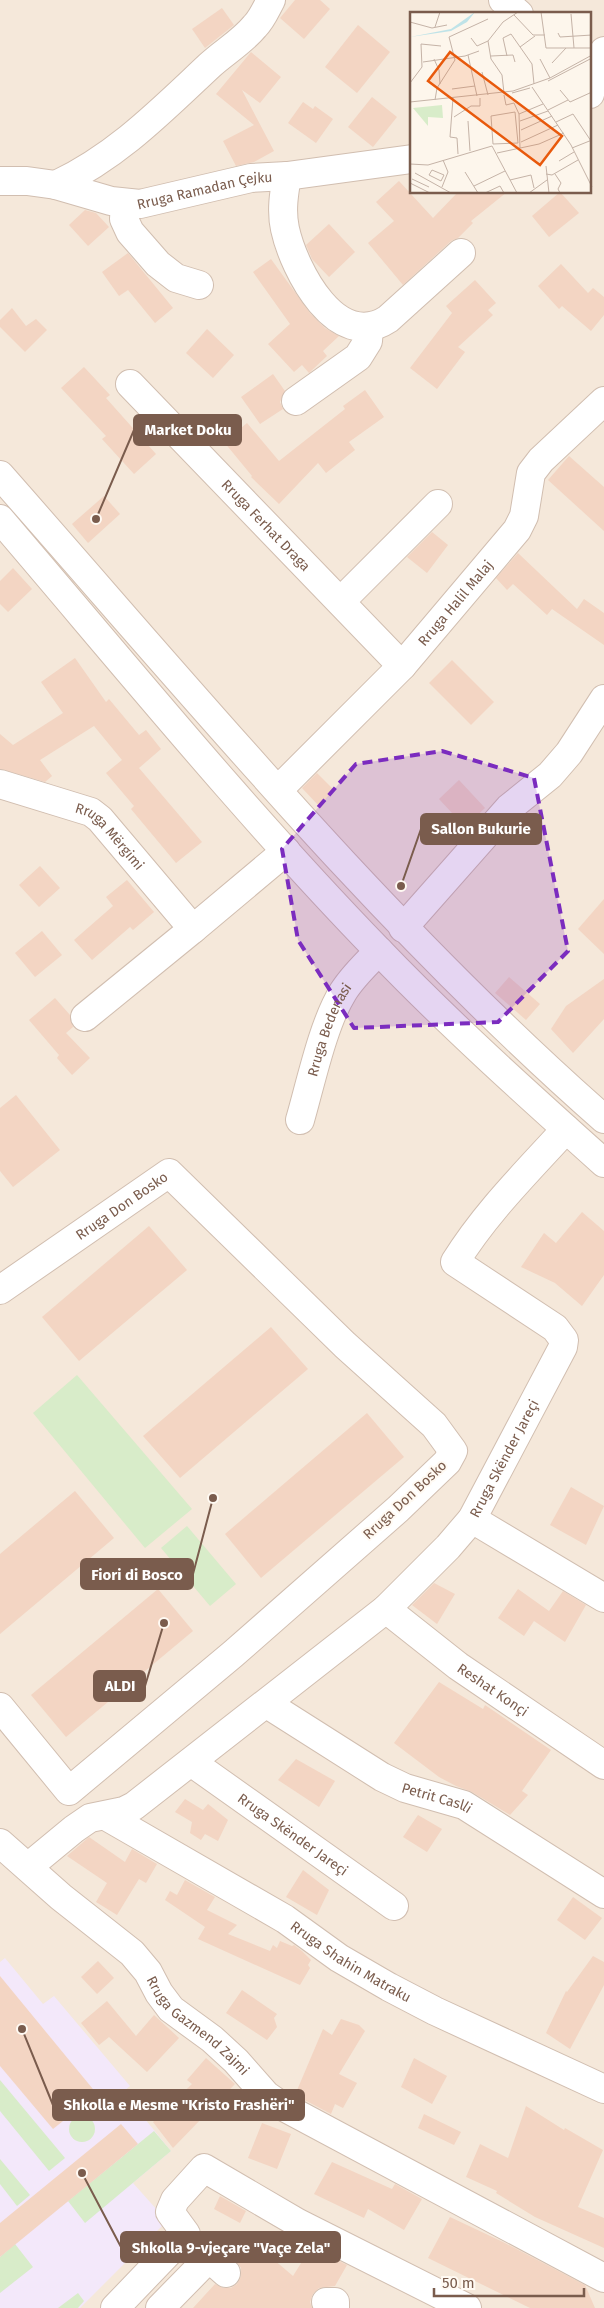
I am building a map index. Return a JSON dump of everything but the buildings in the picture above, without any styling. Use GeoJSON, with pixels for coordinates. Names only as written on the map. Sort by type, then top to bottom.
{"type":"FeatureCollection","features":[{"type":"Feature","properties":{"kind":"street"},"geometry":{"type":"LineString","coordinates":[[56,185],[118,149],[145,127],[216,59],[250,32],[271,0]]}},
{"type":"Feature","properties":{"kind":"street"},"geometry":{"type":"LineString","coordinates":[[503,0],[517,12]]}},
{"type":"Feature","properties":{"kind":"street"},"geometry":{"type":"LineString","coordinates":[[594,84],[596,64],[604,51]]}},
{"type":"Feature","properties":{"kind":"street","name":"Rruga Ramadan Çejku"},"geometry":{"type":"LineString","coordinates":[[0,182],[28,181],[56,185],[111,201],[140,204],[251,178],[287,176],[410,159]]}},
{"type":"Feature","properties":{"kind":"street"},"geometry":{"type":"LineString","coordinates":[[287,176],[283,207],[284,228],[300,271],[326,307],[340,320],[354,327],[378,325],[388,319],[461,253]]}},
{"type":"Feature","properties":{"kind":"street"},"geometry":{"type":"LineString","coordinates":[[125,203],[124,219],[130,232],[152,259],[176,278],[199,285]]}},
{"type":"Feature","properties":{"kind":"street"},"geometry":{"type":"LineString","coordinates":[[296,401],[358,357],[368,341],[369,327]]}},
{"type":"Feature","properties":{"kind":"street","name":"Rruga Ferhat Draga"},"geometry":{"type":"LineString","coordinates":[[130,384],[402,666]]}},
{"type":"Feature","properties":{"kind":"street","name":"Rruga Halil Malaj"},"geometry":{"type":"LineString","coordinates":[[278,790],[402,666],[516,530],[524,516],[531,473],[541,460],[604,401]]}},
{"type":"Feature","properties":{"kind":"street"},"geometry":{"type":"LineString","coordinates":[[0,475],[278,790],[403,928],[512,1035],[600,1109]]}},
{"type":"Feature","properties":{"kind":"street"},"geometry":{"type":"LineString","coordinates":[[21,499],[0,519],[286,851],[379,951],[474,1044],[604,1163]]}},
{"type":"Feature","properties":{"kind":"street"},"geometry":{"type":"LineString","coordinates":[[341,602],[438,504]]}},
{"type":"Feature","properties":{"kind":"street"},"geometry":{"type":"LineString","coordinates":[[403,928],[509,808],[550,775],[570,753],[604,699]]}},
{"type":"Feature","properties":{"kind":"street","name":"Rruga Mërgimi"},"geometry":{"type":"LineString","coordinates":[[0,784],[91,812],[100,819],[193,929]]}},
{"type":"Feature","properties":{"kind":"street"},"geometry":{"type":"LineString","coordinates":[[85,1017],[286,851]]}},
{"type":"Feature","properties":{"kind":"street","name":"Rruga Bedenasi"},"geometry":{"type":"LineString","coordinates":[[300,1120],[332,1015],[342,993],[356,973],[379,951]]}},
{"type":"Feature","properties":{"kind":"street","name":"Rruga Skënder Jareçi"},"geometry":{"type":"LineString","coordinates":[[28,1867],[90,1818],[106,1816],[134,1806],[267,1704],[386,1609],[425,1572],[472,1519],[563,1347],[564,1340],[555,1328],[455,1262],[473,1233],[493,1208],[566,1129]]}},
{"type":"Feature","properties":{"kind":"street","name":"Rruga Don Bosko"},"geometry":{"type":"LineString","coordinates":[[0,1290],[168,1173],[345,1345],[434,1425],[453,1451],[448,1462],[391,1516],[233,1654],[69,1791],[0,1708]]}},
{"type":"Feature","properties":{"kind":"street"},"geometry":{"type":"LineString","coordinates":[[472,1519],[604,1598]]}},
{"type":"Feature","properties":{"kind":"street","name":"Reshat Konçi"},"geometry":{"type":"LineString","coordinates":[[386,1609],[458,1666],[604,1765]]}},
{"type":"Feature","properties":{"kind":"street","name":"Petrit Caslli"},"geometry":{"type":"LineString","coordinates":[[267,1704],[382,1778],[405,1788],[464,1805],[604,1894]]}},
{"type":"Feature","properties":{"kind":"street","name":"Rruga Skënder Jareçi"},"geometry":{"type":"LineString","coordinates":[[191,1762],[394,1906]]}},
{"type":"Feature","properties":{"kind":"street","name":"Rruga Shahin Matraku"},"geometry":{"type":"LineString","coordinates":[[106,1816],[285,1920],[339,1958],[388,1987],[434,2011],[604,2090]]}},
{"type":"Feature","properties":{"kind":"street","name":"Rruga Gazmend Zajmi"},"geometry":{"type":"LineString","coordinates":[[0,1843],[61,1897],[132,1954],[148,1972],[159,1993],[171,2009],[224,2050],[266,2095],[290,2111],[604,2278]]}},
{"type":"Feature","properties":{"kind":"street"},"geometry":{"type":"LineString","coordinates":[[115,2308],[186,2234],[170,2212],[175,2200],[204,2168],[298,2222],[467,2308]]}},
{"type":"Feature","properties":{"kind":"street"},"geometry":{"type":"LineString","coordinates":[[160,2308],[209,2258],[226,2273]]}},
{"type":"Feature","properties":{"kind":"highlighted area"},"geometry":{"type":"Polygon","coordinates":[[[442,751],[534,778],[568,951],[498,1022],[354,1028],[298,940],[282,849],[356,764],[442,751]]]}},
{"type":"Feature","properties":{"kind":"shaded area"},"geometry":{"type":"Polygon","coordinates":[[[0,0],[604,0],[604,2308],[0,2308],[0,0]]]}},
{"type":"Feature","properties":{"kind":"shaded area"},"geometry":{"type":"Polygon","coordinates":[[[5,1958],[43,2004],[54,1996],[130,2086],[123,2092],[171,2151],[133,2183],[167,2221],[80,2308],[0,2308],[0,1962],[5,1958]]]}},
{"type":"Feature","properties":{"kind":"green space"},"geometry":{"type":"Polygon","coordinates":[[[77,1375],[192,1509],[145,1548],[33,1413],[77,1375]]]}},
{"type":"Feature","properties":{"kind":"green space"},"geometry":{"type":"Polygon","coordinates":[[[187,1526],[236,1584],[210,1606],[161,1548],[187,1526]]]}},
{"type":"Feature","properties":{"kind":"green space"},"geometry":{"type":"Polygon","coordinates":[[[0,2080],[65,2158],[49,2171],[0,2111],[0,2080]]]}},
{"type":"Feature","properties":{"kind":"green space"},"geometry":{"type":"Polygon","coordinates":[[[82,2116],[91,2120],[95,2129],[91,2138],[82,2142],[73,2138],[69,2129],[73,2120],[82,2116]]]}},
{"type":"Feature","properties":{"kind":"green space"},"geometry":{"type":"Polygon","coordinates":[[[154,2131],[171,2151],[85,2223],[68,2201],[154,2131]]]}},
{"type":"Feature","properties":{"kind":"green space"},"geometry":{"type":"Polygon","coordinates":[[[0,2159],[30,2195],[17,2206],[0,2184],[0,2159]]]}},
{"type":"Feature","properties":{"kind":"green space"},"geometry":{"type":"Polygon","coordinates":[[[15,2244],[33,2267],[0,2293],[0,2257],[15,2244]]]}},
{"type":"Feature","properties":{"kind":"green space"},"geometry":{"type":"Polygon","coordinates":[[[78,2293],[84,2301],[78,2308],[58,2308],[78,2293]]]}},
{"type":"Feature","properties":{"kind":"place","name":"Market Doku"},"geometry":{"type":"Point","coordinates":[96,519]}},
{"type":"Feature","properties":{"kind":"place","name":"Sallon Bukurie"},"geometry":{"type":"Point","coordinates":[401,886]}},
{"type":"Feature","properties":{"kind":"place","name":"Fiori di Bosco"},"geometry":{"type":"Point","coordinates":[213,1498]}},
{"type":"Feature","properties":{"kind":"place","name":"ALDI"},"geometry":{"type":"Point","coordinates":[164,1623]}},
{"type":"Feature","properties":{"kind":"place","name":"Shkolla e Mesme \"Kristo Frashëri\""},"geometry":{"type":"Point","coordinates":[22,2029]}},
{"type":"Feature","properties":{"kind":"place","name":"Shkolla 9-vjeçare \"Vaçe Zela\""},"geometry":{"type":"Point","coordinates":[82,2173]}}]}
